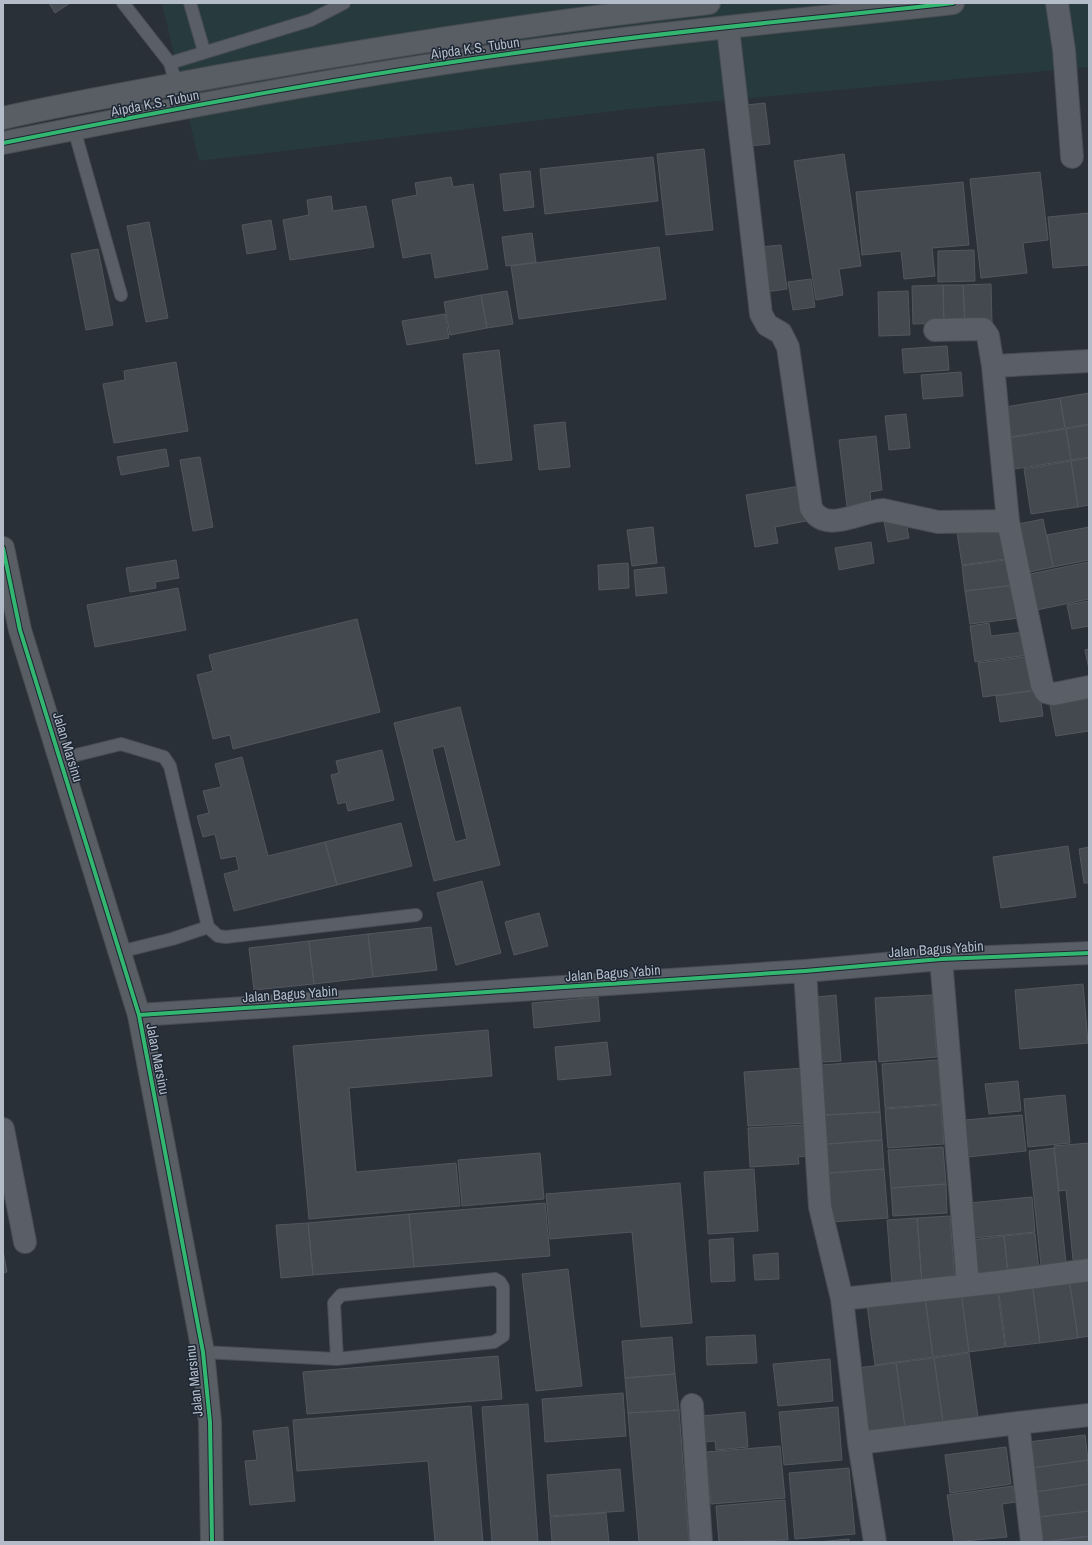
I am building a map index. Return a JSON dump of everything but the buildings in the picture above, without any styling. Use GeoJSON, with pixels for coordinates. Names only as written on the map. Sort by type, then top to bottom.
{"type":"FeatureCollection","features":[{"type":"Feature","properties":{"kind":"street","name":"Aipda K.S. Tubun"},"geometry":{"type":"LineString","coordinates":[[3,118],[69,103],[398,44],[626,8],[709,3]]}},
{"type":"Feature","properties":{"kind":"street","name":"Aipda K.S. Tubun"},"geometry":{"type":"LineString","coordinates":[[3,143],[183,108],[411,69],[561,47],[953,3]]}},
{"type":"Feature","properties":{"kind":"street"},"geometry":{"type":"LineString","coordinates":[[1057,3],[1064,50],[1072,157]]}},
{"type":"Feature","properties":{"kind":"street"},"geometry":{"type":"LineString","coordinates":[[728,28],[761,314],[767,325],[781,334],[788,347],[811,508],[815,515],[822,520],[830,522],[875,510],[883,510],[938,522],[1008,521]]}},
{"type":"Feature","properties":{"kind":"street"},"geometry":{"type":"LineString","coordinates":[[935,330],[983,329],[988,336],[993,366],[1008,521],[1042,686],[1046,692],[1054,694],[1089,687]]}},
{"type":"Feature","properties":{"kind":"street"},"geometry":{"type":"LineString","coordinates":[[993,366],[1089,360]]}},
{"type":"Feature","properties":{"kind":"street","name":"Jalan Marsinu"},"geometry":{"type":"LineString","coordinates":[[3,548],[20,630],[138,1015],[203,1352],[210,1422],[212,1542]]}},
{"type":"Feature","properties":{"kind":"street","name":"Jalan Bagus Yabin"},"geometry":{"type":"LineString","coordinates":[[138,1015],[805,971],[941,959],[1089,953]]}},
{"type":"Feature","properties":{"kind":"street"},"geometry":{"type":"LineString","coordinates":[[941,959],[968,1285]]}},
{"type":"Feature","properties":{"kind":"street"},"geometry":{"type":"LineString","coordinates":[[805,971],[820,1207],[842,1298],[859,1443],[875,1542]]}},
{"type":"Feature","properties":{"kind":"street"},"geometry":{"type":"LineString","coordinates":[[3,1129],[25,1242]]}},
{"type":"Feature","properties":{"kind":"street"},"geometry":{"type":"LineString","coordinates":[[842,1298],[968,1285],[1089,1270]]}},
{"type":"Feature","properties":{"kind":"street"},"geometry":{"type":"LineString","coordinates":[[692,1405],[701,1542]]}},
{"type":"Feature","properties":{"kind":"street"},"geometry":{"type":"LineString","coordinates":[[859,1443],[1089,1415]]}},
{"type":"Feature","properties":{"kind":"street"},"geometry":{"type":"LineString","coordinates":[[1018,1423],[1032,1542]]}},
{"type":"Feature","properties":{"kind":"lane"},"geometry":{"type":"LineString","coordinates":[[123,3],[170,63],[183,108]]}},
{"type":"Feature","properties":{"kind":"lane"},"geometry":{"type":"LineString","coordinates":[[190,3],[204,51]]}},
{"type":"Feature","properties":{"kind":"lane"},"geometry":{"type":"LineString","coordinates":[[170,63],[204,51],[311,20],[344,3]]}},
{"type":"Feature","properties":{"kind":"lane"},"geometry":{"type":"LineString","coordinates":[[74,129],[121,295]]}},
{"type":"Feature","properties":{"kind":"lane"},"geometry":{"type":"LineString","coordinates":[[60,758],[121,744],[164,757],[170,766],[208,927],[218,936],[226,937],[416,915]]}},
{"type":"Feature","properties":{"kind":"lane"},"geometry":{"type":"LineString","coordinates":[[119,952],[172,939],[208,927]]}},
{"type":"Feature","properties":{"kind":"lane"},"geometry":{"type":"LineString","coordinates":[[203,1352],[337,1359],[498,1340],[503,1336],[503,1287],[500,1282],[495,1279],[341,1296],[334,1303],[337,1359]]}},
{"type":"Feature","properties":{"kind":"green space"},"geometry":{"type":"Polygon","coordinates":[[[162,3],[1089,3],[1089,67],[632,109],[199,161],[162,3]]]}},
{"type":"Feature","properties":{"kind":"cycle path"},"geometry":{"type":"LineString","coordinates":[[3,143],[280,90],[490,56],[658,35],[953,3]]}},
{"type":"Feature","properties":{"kind":"cycle path"},"geometry":{"type":"LineString","coordinates":[[3,548],[20,630],[139,1015],[203,1352],[210,1422],[212,1542]]}},
{"type":"Feature","properties":{"kind":"cycle path"},"geometry":{"type":"LineString","coordinates":[[139,1015],[805,971],[941,959],[1089,953]]}}]}
